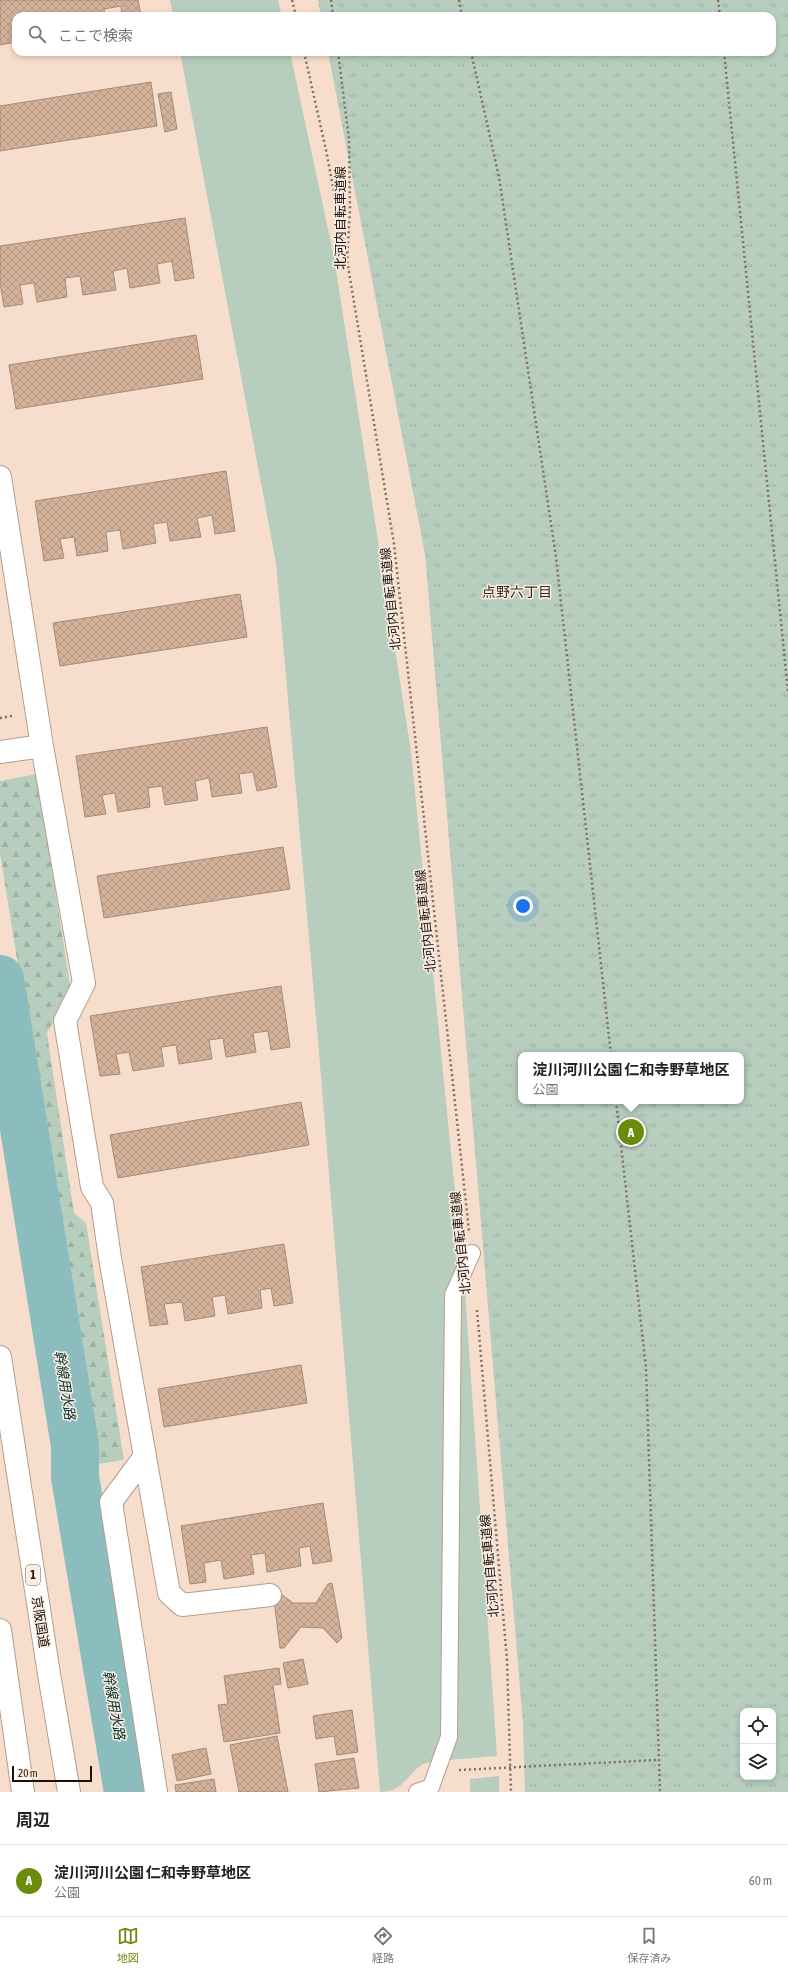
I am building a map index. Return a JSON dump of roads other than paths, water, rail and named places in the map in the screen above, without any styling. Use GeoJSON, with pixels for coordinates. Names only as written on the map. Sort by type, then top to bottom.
{"type":"FeatureCollection","features":[{"type":"Feature","properties":{"kind":"main road"},"geometry":{"type":"LineString","coordinates":[[0,477],[42,746],[84,983],[65,1021],[92,1187],[102,1203],[169,1593],[182,1605],[270,1595]]}},
{"type":"Feature","properties":{"kind":"main road"},"geometry":{"type":"LineString","coordinates":[[0,752],[42,746]]}},
{"type":"Feature","properties":{"kind":"main road","name":"京阪国道"},"geometry":{"type":"LineString","coordinates":[[0,1357],[49,1674],[69,1792]]}},
{"type":"Feature","properties":{"kind":"main road"},"geometry":{"type":"LineString","coordinates":[[145,1456],[111,1502],[156,1792]]}},
{"type":"Feature","properties":{"kind":"main road"},"geometry":{"type":"LineString","coordinates":[[0,1630],[23,1792]]}},
{"type":"Feature","properties":{"kind":"lane"},"geometry":{"type":"LineString","coordinates":[[417,1792],[431,1787],[449,1738],[453,1295],[472,1253]]}},
{"type":"Feature","properties":{"kind":"waterway","name":"幹線用水路"},"geometry":{"type":"LineString","coordinates":[[0,979],[75,1446],[75,1477],[128,1792]]}},
{"type":"Feature","properties":{"kind":"place","name":"淀川河川公園 仁和寺野草地区"},"geometry":{"type":"Point","coordinates":[631,1132]}},
{"type":"Feature","properties":{"kind":"district","name":"点野六丁目"},"geometry":{"type":"Point","coordinates":[517,592]}}]}
